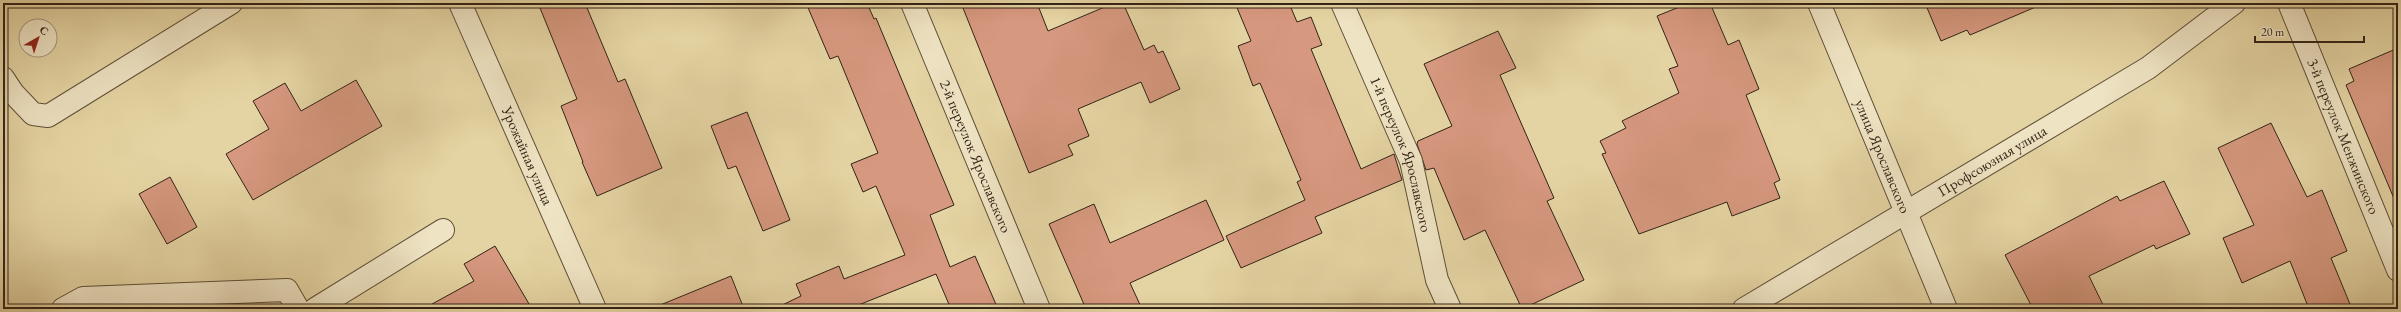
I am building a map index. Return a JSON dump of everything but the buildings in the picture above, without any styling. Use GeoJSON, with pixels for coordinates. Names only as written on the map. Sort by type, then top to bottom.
{"type":"FeatureCollection","features":[{"type":"Feature","properties":{"kind":"street"},"geometry":{"type":"LineString","coordinates":[[3,78],[12,93],[33,114],[48,116],[231,3]]}},
{"type":"Feature","properties":{"kind":"street","name":"Урожайная улица"},"geometry":{"type":"LineString","coordinates":[[460,3],[595,309]]}},
{"type":"Feature","properties":{"kind":"street","name":"2-й переулок Ярославского"},"geometry":{"type":"LineString","coordinates":[[912,3],[1039,309]]}},
{"type":"Feature","properties":{"kind":"street","name":"1-й переулок Ярославского"},"geometry":{"type":"LineString","coordinates":[[1342,3],[1411,161],[1437,280],[1450,309]]}},
{"type":"Feature","properties":{"kind":"street","name":"улица Ярославского"},"geometry":{"type":"LineString","coordinates":[[1820,3],[1946,309]]}},
{"type":"Feature","properties":{"kind":"street","name":"Профсоюзная улица"},"geometry":{"type":"LineString","coordinates":[[1744,309],[2148,68],[2234,3]]}},
{"type":"Feature","properties":{"kind":"street","name":"3-й переулок Менжинского"},"geometry":{"type":"LineString","coordinates":[[2289,3],[2398,270]]}},
{"type":"Feature","properties":{"kind":"street"},"geometry":{"type":"LineString","coordinates":[[315,309],[443,230]]}},
{"type":"Feature","properties":{"kind":"street"},"geometry":{"type":"LineString","coordinates":[[63,309],[83,298],[287,290],[298,309]]}}]}
